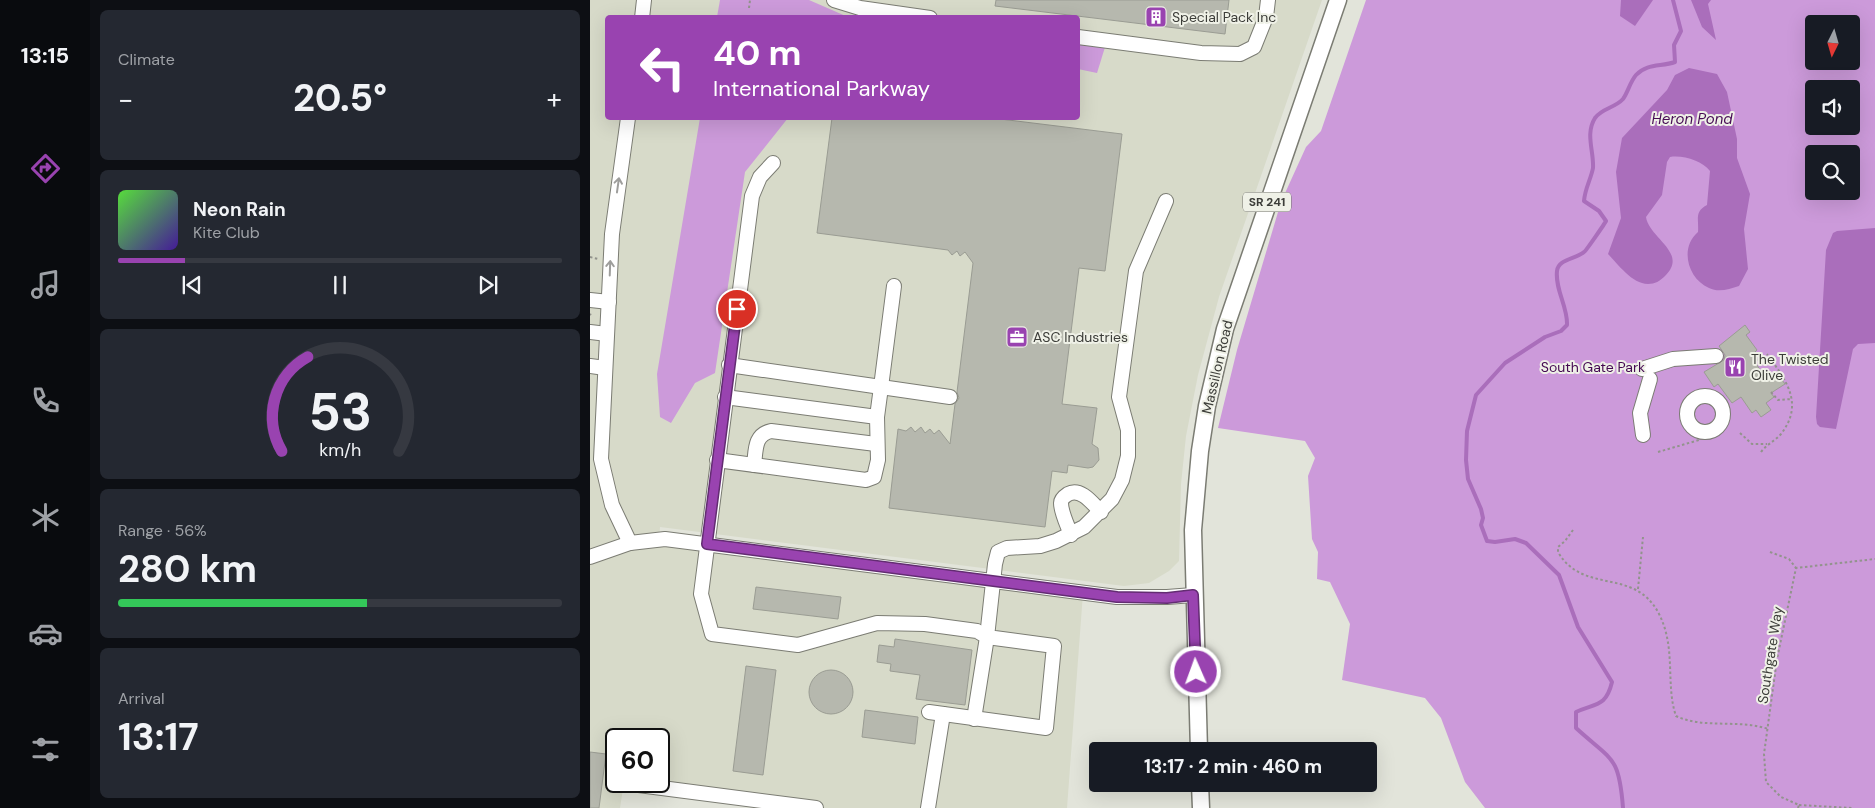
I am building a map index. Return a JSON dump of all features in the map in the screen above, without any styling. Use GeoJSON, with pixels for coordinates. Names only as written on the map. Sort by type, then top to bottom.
{"type":"FeatureCollection","features":[{"type":"Feature","properties":{"kind":"main road","name":"Massillon Road"},"geometry":{"type":"LineString","coordinates":[[1199,742],[1193,595],[1194,514],[1200,451],[1220,348],[1264,210],[1338,0]]}},
{"type":"Feature","properties":{"kind":"main road"},"geometry":{"type":"LineString","coordinates":[[1200,792],[1201,808]]}},
{"type":"Feature","properties":{"kind":"street"},"geometry":{"type":"LineString","coordinates":[[642,15],[644,0]]}},
{"type":"Feature","properties":{"kind":"street"},"geometry":{"type":"LineString","coordinates":[[834,0],[860,8],[909,15]]}},
{"type":"Feature","properties":{"kind":"street"},"geometry":{"type":"LineString","coordinates":[[1080,37],[1201,53],[1240,54],[1254,47],[1266,17],[1268,0]]}},
{"type":"Feature","properties":{"kind":"street"},"geometry":{"type":"LineString","coordinates":[[628,120],[612,234],[601,459],[612,505],[630,543]]}},
{"type":"Feature","properties":{"kind":"street"},"geometry":{"type":"LineString","coordinates":[[773,163],[760,177],[752,196],[701,594],[712,634],[798,644],[877,623],[926,624],[977,631],[987,637],[1054,646],[1046,728],[936,713],[928,808]]}},
{"type":"Feature","properties":{"kind":"street"},"geometry":{"type":"LineString","coordinates":[[974,719],[998,552],[1007,548],[1040,546],[1071,535],[1084,527],[1101,512],[1112,499],[1122,480],[1128,456],[1128,430],[1119,397],[1136,271],[1166,201]]}},
{"type":"Feature","properties":{"kind":"street"},"geometry":{"type":"LineString","coordinates":[[717,460],[866,480],[874,477],[878,460],[876,444],[877,417],[894,286]]}},
{"type":"Feature","properties":{"kind":"street"},"geometry":{"type":"LineString","coordinates":[[590,300],[609,302]]}},
{"type":"Feature","properties":{"kind":"street"},"geometry":{"type":"LineString","coordinates":[[590,332],[607,334]]}},
{"type":"Feature","properties":{"kind":"street"},"geometry":{"type":"LineString","coordinates":[[1643,435],[1640,413],[1646,374],[1674,359],[1716,356]]}},
{"type":"Feature","properties":{"kind":"street"},"geometry":{"type":"LineString","coordinates":[[729,365],[950,397]]}},
{"type":"Feature","properties":{"kind":"street"},"geometry":{"type":"LineString","coordinates":[[590,366],[606,368]]}},
{"type":"Feature","properties":{"kind":"street"},"geometry":{"type":"LineString","coordinates":[[725,397],[877,417]]}},
{"type":"Feature","properties":{"kind":"street"},"geometry":{"type":"LineString","coordinates":[[754,465],[759,437],[763,433],[771,431],[876,444]]}},
{"type":"Feature","properties":{"kind":"street"},"geometry":{"type":"LineString","coordinates":[[1071,535],[1061,504],[1063,498],[1069,493],[1077,492],[1085,496],[1101,512]]}},
{"type":"Feature","properties":{"kind":"street"},"geometry":{"type":"LineString","coordinates":[[590,557],[630,543],[665,539],[1117,597],[1167,598],[1193,595]]}},
{"type":"Feature","properties":{"kind":"street"},"geometry":{"type":"LineString","coordinates":[[670,789],[816,808]]}},
{"type":"Feature","properties":{"kind":"path"},"geometry":{"type":"LineString","coordinates":[[749,8],[750,0]]}},
{"type":"Feature","properties":{"kind":"path"},"geometry":{"type":"LineString","coordinates":[[1761,452],[1767,444],[1780,436],[1785,428],[1791,410],[1792,399],[1787,382],[1767,354]]}},
{"type":"Feature","properties":{"kind":"path"},"geometry":{"type":"LineString","coordinates":[[1771,392],[1778,400],[1792,399]]}},
{"type":"Feature","properties":{"kind":"path"},"geometry":{"type":"LineString","coordinates":[[1740,433],[1752,444],[1767,444]]}},
{"type":"Feature","properties":{"kind":"path"},"geometry":{"type":"LineString","coordinates":[[1658,452],[1699,440]]}},
{"type":"Feature","properties":{"kind":"path"},"geometry":{"type":"LineString","coordinates":[[1573,530],[1558,547],[1562,558],[1572,568],[1598,581],[1618,582],[1638,589],[1658,612],[1668,637],[1676,716],[1694,722],[1746,723],[1768,729]]}},
{"type":"Feature","properties":{"kind":"path"},"geometry":{"type":"LineString","coordinates":[[1638,589],[1643,537]]}},
{"type":"Feature","properties":{"kind":"path"},"geometry":{"type":"LineString","coordinates":[[1770,552],[1789,559],[1796,568],[1875,559]]}},
{"type":"Feature","properties":{"kind":"path","name":"Southgate Way"},"geometry":{"type":"LineString","coordinates":[[1796,568],[1778,659],[1764,754],[1766,782],[1781,797],[1798,807]]}},
{"type":"Feature","properties":{"kind":"path"},"geometry":{"type":"LineString","coordinates":[[1798,807],[1852,808]]}},
{"type":"Feature","properties":{"kind":"shaded area"},"geometry":{"type":"Polygon","coordinates":[[[590,0],[1322,0],[1219,297],[1198,375],[1186,436],[1181,484],[1179,561],[1169,571],[1149,583],[1124,586],[660,527],[659,539],[1083,593],[1067,808],[816,808],[670,788],[670,728],[605,728],[605,793],[622,793],[620,808],[590,808],[590,0]]]}},
{"type":"Feature","properties":{"kind":"green space"},"geometry":{"type":"Polygon","coordinates":[[[720,0],[809,0],[843,15],[717,15],[720,0]]]}},
{"type":"Feature","properties":{"kind":"green space","name":"South Gate Park"},"geometry":{"type":"Polygon","coordinates":[[[1366,0],[1875,0],[1875,808],[1485,808],[1465,782],[1441,718],[1425,698],[1342,680],[1350,624],[1330,582],[1317,579],[1318,552],[1312,539],[1308,476],[1315,458],[1305,441],[1218,428],[1237,350],[1281,202],[1306,147],[1321,131],[1366,0]]]}},
{"type":"Feature","properties":{"kind":"green space"},"geometry":{"type":"Polygon","coordinates":[[[1080,40],[1106,44],[1097,73],[1080,69],[1080,40]]]}},
{"type":"Feature","properties":{"kind":"green space"},"geometry":{"type":"Polygon","coordinates":[[[700,120],[786,120],[745,172],[715,373],[695,383],[671,423],[660,417],[657,374],[700,120]]]}},
{"type":"Feature","properties":{"kind":"water"},"geometry":{"type":"Polygon","coordinates":[[[1621,0],[1653,0],[1635,26],[1620,16],[1621,0]]]}},
{"type":"Feature","properties":{"kind":"water"},"geometry":{"type":"Polygon","coordinates":[[[1691,0],[1711,0],[1708,4],[1716,40],[1702,27],[1691,0]]]}},
{"type":"Feature","properties":{"kind":"water","name":"Heron Pond"},"geometry":{"type":"Polygon","coordinates":[[[1689,68],[1717,74],[1727,92],[1737,139],[1737,158],[1750,194],[1744,229],[1748,269],[1739,286],[1724,290],[1716,290],[1702,284],[1691,271],[1688,263],[1689,246],[1698,232],[1699,213],[1707,205],[1710,171],[1707,167],[1692,160],[1670,157],[1667,162],[1662,195],[1646,217],[1649,225],[1666,246],[1673,260],[1671,268],[1665,276],[1655,283],[1648,284],[1636,281],[1608,254],[1621,218],[1616,172],[1622,138],[1667,90],[1675,75],[1689,68]]]}},
{"type":"Feature","properties":{"kind":"water"},"geometry":{"type":"Polygon","coordinates":[[[1875,228],[1875,343],[1858,344],[1853,349],[1836,429],[1820,427],[1817,424],[1816,417],[1826,250],[1833,233],[1837,231],[1875,228]]]}},
{"type":"Feature","properties":{"kind":"building","name":"Special Pack Inc"},"geometry":{"type":"Polygon","coordinates":[[[996,0],[1229,0],[1225,34],[995,6],[996,0]]]}},
{"type":"Feature","properties":{"kind":"building","name":"ASC Industries"},"geometry":{"type":"Polygon","coordinates":[[[832,120],[1008,120],[1122,134],[1105,271],[1079,268],[1062,404],[1097,408],[1092,444],[1098,448],[1099,460],[1093,467],[1068,465],[1067,473],[1052,471],[1045,527],[889,508],[898,429],[906,431],[911,427],[915,432],[921,427],[925,433],[930,429],[934,434],[939,430],[950,444],[955,404],[959,398],[957,392],[973,263],[965,252],[960,256],[957,251],[952,255],[948,250],[817,233],[832,120]]]}},
{"type":"Feature","properties":{"kind":"building","name":"The Twisted Olive"},"geometry":{"type":"Polygon","coordinates":[[[1745,325],[1750,332],[1746,335],[1757,350],[1753,354],[1758,360],[1755,362],[1766,379],[1776,372],[1785,384],[1771,393],[1774,397],[1766,403],[1771,410],[1761,417],[1756,410],[1752,413],[1741,397],[1732,403],[1718,384],[1714,387],[1704,372],[1724,360],[1725,355],[1719,346],[1745,325]]]}},
{"type":"Feature","properties":{"kind":"building"},"geometry":{"type":"Polygon","coordinates":[[[756,587],[841,597],[838,619],[753,609],[756,587]]]}},
{"type":"Feature","properties":{"kind":"building"},"geometry":{"type":"Polygon","coordinates":[[[895,639],[972,650],[965,705],[916,699],[920,675],[890,671],[891,664],[877,662],[879,645],[894,647],[895,639]]]}},
{"type":"Feature","properties":{"kind":"building"},"geometry":{"type":"Polygon","coordinates":[[[746,666],[776,670],[763,775],[733,771],[746,666]]]}},
{"type":"Feature","properties":{"kind":"building"},"geometry":{"type":"Polygon","coordinates":[[[831,670],[843,674],[849,680],[853,692],[849,704],[843,710],[831,714],[819,710],[813,704],[809,692],[813,680],[819,674],[831,670]]]}},
{"type":"Feature","properties":{"kind":"building"},"geometry":{"type":"Polygon","coordinates":[[[865,710],[918,717],[915,744],[862,737],[865,710]]]}},
{"type":"Feature","properties":{"kind":"building"},"geometry":{"type":"Polygon","coordinates":[[[590,752],[605,754],[599,808],[590,808],[590,752]]]}},
{"type":"Feature","properties":{"kind":"waterway"},"geometry":{"type":"LineString","coordinates":[[1623,808],[1619,778],[1612,760],[1576,728],[1576,712],[1603,700],[1607,696],[1612,682],[1578,627],[1559,575],[1526,543],[1515,539],[1495,542],[1487,541],[1481,525],[1483,518],[1481,509],[1468,479],[1466,460],[1467,431],[1476,395],[1505,363],[1545,337],[1561,331],[1567,325],[1566,312],[1558,285],[1558,267],[1584,252],[1606,221],[1599,211],[1584,201],[1593,168],[1590,136],[1592,124],[1598,115],[1623,99],[1640,71],[1649,67],[1675,62],[1674,45],[1681,31],[1673,0]]}},
{"type":"Feature","properties":{"kind":"place","name":"Special Pack Inc"},"geometry":{"type":"Point","coordinates":[1156,17]}},
{"type":"Feature","properties":{"kind":"place","name":"ASC Industries"},"geometry":{"type":"Point","coordinates":[1017,337]}},
{"type":"Feature","properties":{"kind":"place","name":"The Twisted Olive"},"geometry":{"type":"Point","coordinates":[1735,367]}},
{"type":"Feature","properties":{"kind":"route"},"geometry":{"type":"LineString","coordinates":[[737,309],[707,544],[1117,597],[1167,598],[1193,595],[1196,672]]}}]}
